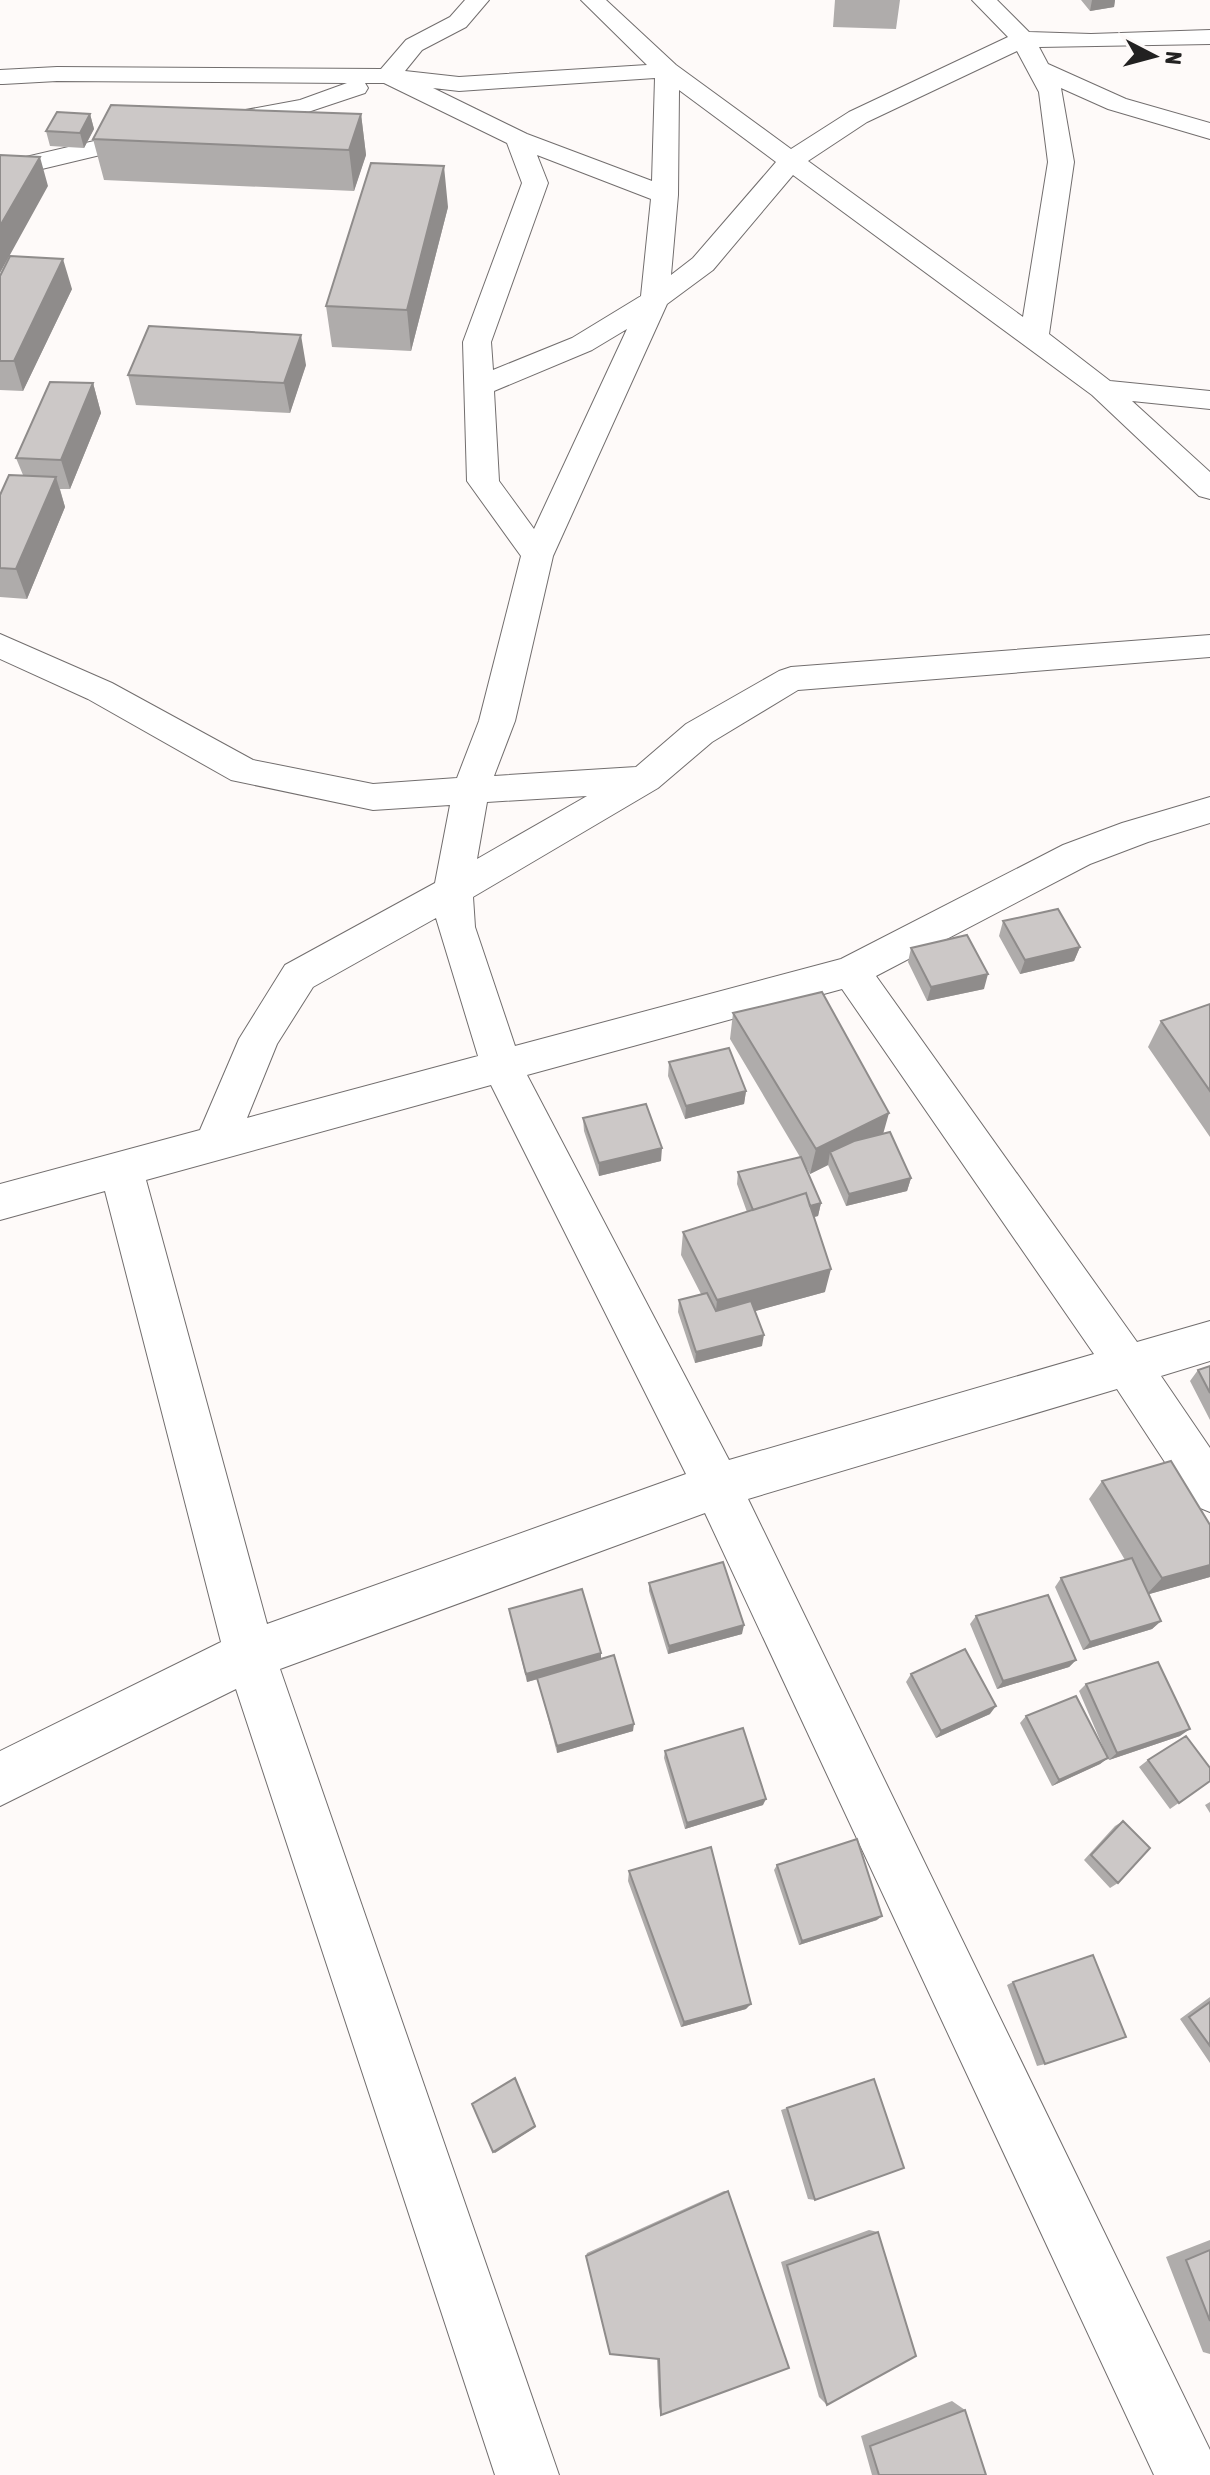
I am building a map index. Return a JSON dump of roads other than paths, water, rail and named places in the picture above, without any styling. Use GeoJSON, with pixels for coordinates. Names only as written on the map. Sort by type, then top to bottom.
{"type":"FeatureCollection","features":[{"type":"Feature","properties":{"kind":"street"},"geometry":{"type":"LineString","coordinates":[[0,171],[181,129],[305,106],[388,76],[414,45],[458,22],[477,0]]}},
{"type":"Feature","properties":{"kind":"street"},"geometry":{"type":"LineString","coordinates":[[593,0],[667,70],[1102,389],[1210,400]]}},
{"type":"Feature","properties":{"kind":"street"},"geometry":{"type":"LineString","coordinates":[[984,0],[1023,39],[1051,92],[1061,162],[1034,337],[1203,472]]}},
{"type":"Feature","properties":{"kind":"street"},"geometry":{"type":"LineString","coordinates":[[478,387],[582,344],[655,300],[703,264],[792,160],[858,117],[1023,39],[1091,41],[1210,37]]}},
{"type":"Feature","properties":{"kind":"street"},"geometry":{"type":"LineString","coordinates":[[1039,69],[1117,104],[1210,131]]}},
{"type":"Feature","properties":{"kind":"street"},"geometry":{"type":"LineString","coordinates":[[3,77],[57,74],[388,76],[459,84],[667,70]]}},
{"type":"Feature","properties":{"kind":"street"},"geometry":{"type":"LineString","coordinates":[[667,70],[665,195],[655,300],[537,556],[497,721],[471,790],[453,891],[456,927],[501,1064],[717,1486],[1188,2475]]}},
{"type":"Feature","properties":{"kind":"street"},"geometry":{"type":"LineString","coordinates":[[388,76],[518,139],[665,195]]}},
{"type":"Feature","properties":{"kind":"street"},"geometry":{"type":"LineString","coordinates":[[518,139],[535,183],[477,342],[478,387],[483,481],[537,556]]}},
{"type":"Feature","properties":{"kind":"street"},"geometry":{"type":"LineString","coordinates":[[0,645],[100,691],[244,771],[373,797],[645,779]]}},
{"type":"Feature","properties":{"kind":"street"},"geometry":{"type":"LineString","coordinates":[[215,1144],[259,1039],[299,976],[645,779],[699,733],[791,679],[1210,646]]}},
{"type":"Feature","properties":{"kind":"street"},"geometry":{"type":"LineString","coordinates":[[0,1202],[851,971],[909,946],[1006,891],[1108,842],[1198,814],[1210,848]]}},
{"type":"Feature","properties":{"kind":"street"},"geometry":{"type":"LineString","coordinates":[[851,971],[1128,1366],[1210,1489]]}},
{"type":"Feature","properties":{"kind":"street"},"geometry":{"type":"LineString","coordinates":[[121,1169],[250,1655],[527,2475]]}},
{"type":"Feature","properties":{"kind":"street"},"geometry":{"type":"LineString","coordinates":[[0,1779],[250,1655],[717,1486],[1210,1341]]}}]}
